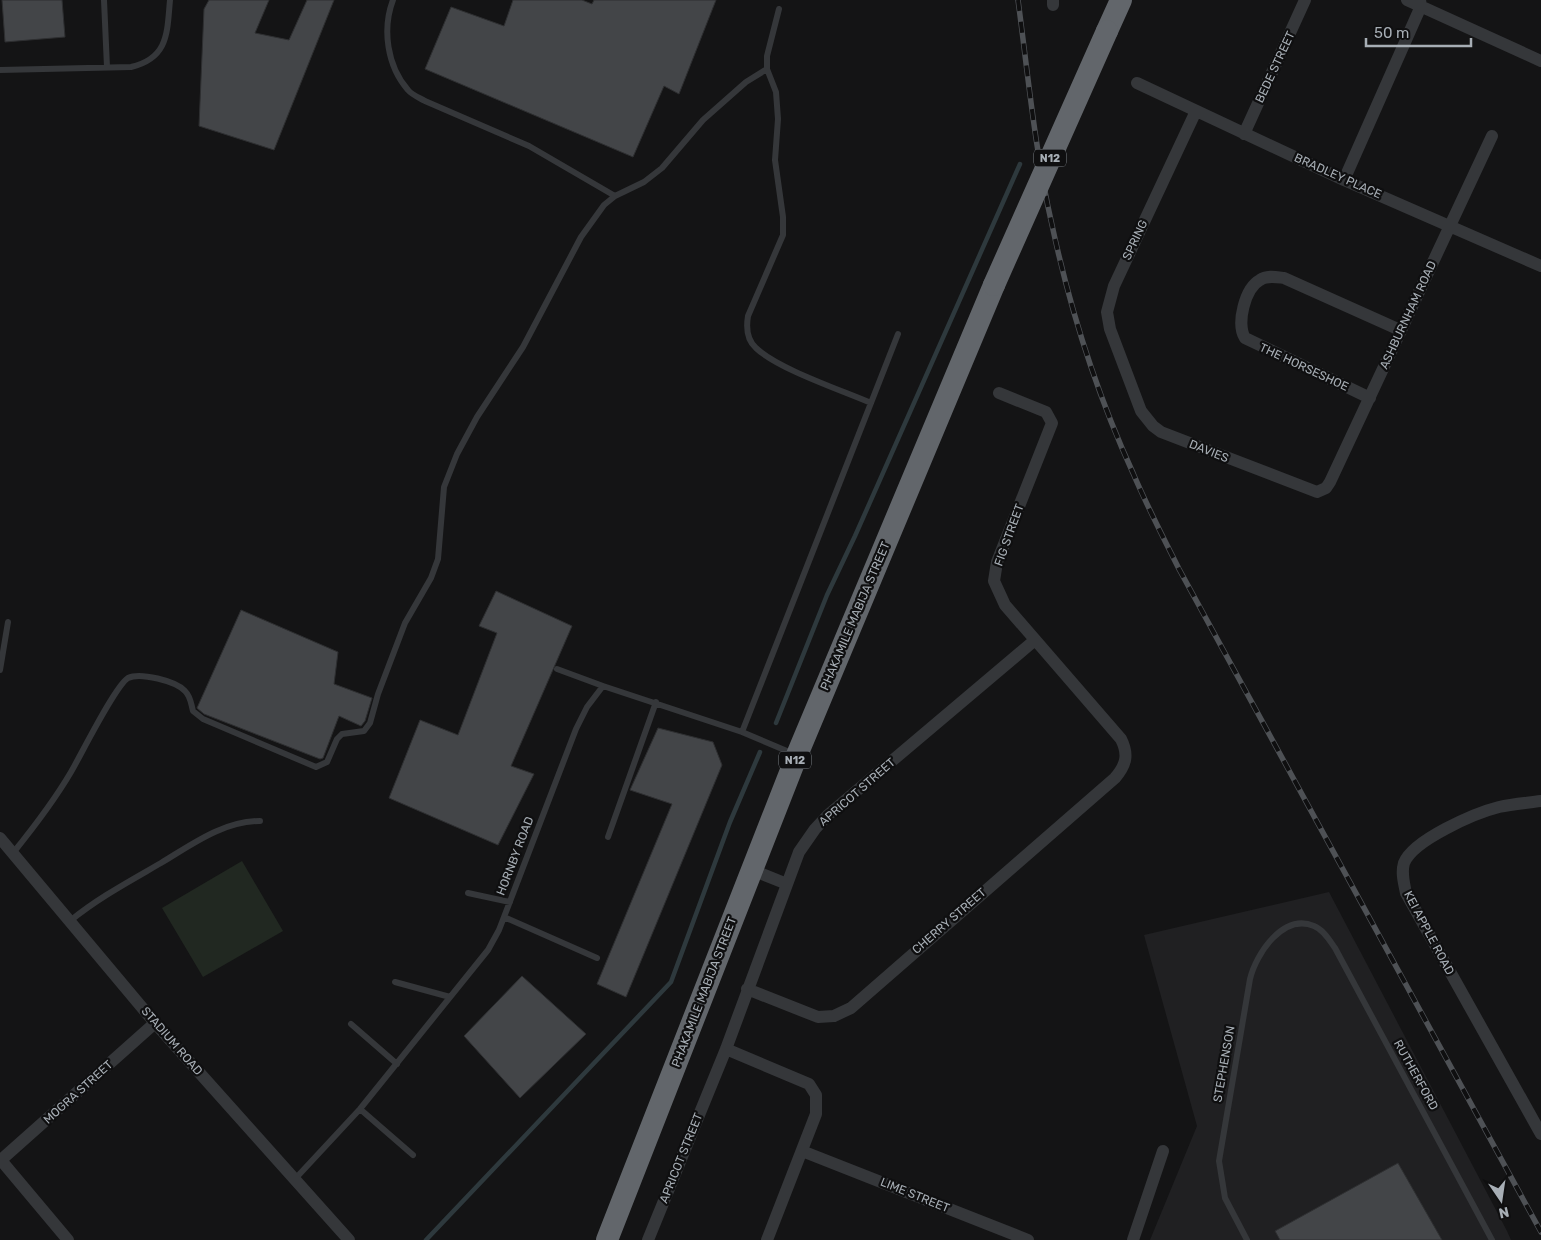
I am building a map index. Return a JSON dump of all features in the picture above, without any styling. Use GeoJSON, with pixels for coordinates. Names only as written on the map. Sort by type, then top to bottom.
{"type":"FeatureCollection","features":[{"type":"Feature","properties":{"kind":"highway","name":"PHAKAMILE MABIJA STREET"},"geometry":{"type":"LineString","coordinates":[[606,1240],[797,755],[994,285],[1121,0]]}},
{"type":"Feature","properties":{"kind":"street","name":"BEDE STREET"},"geometry":{"type":"LineString","coordinates":[[1244,134],[1305,0]]}},
{"type":"Feature","properties":{"kind":"street"},"geometry":{"type":"LineString","coordinates":[[1407,0],[1420,3],[1541,61]]}},
{"type":"Feature","properties":{"kind":"street"},"geometry":{"type":"LineString","coordinates":[[1344,180],[1420,3]]}},
{"type":"Feature","properties":{"kind":"street","name":"BRADLEY PLACE"},"geometry":{"type":"LineString","coordinates":[[1137,83],[1344,180],[1541,266]]}},
{"type":"Feature","properties":{"kind":"street","name":"SPRING"},"geometry":{"type":"LineString","coordinates":[[1126,374],[1110,329],[1108,304],[1114,286],[1196,111]]}},
{"type":"Feature","properties":{"kind":"street","name":"ASHBURNHAM ROAD"},"geometry":{"type":"LineString","coordinates":[[1322,491],[1330,482],[1492,136]]}},
{"type":"Feature","properties":{"kind":"street","name":"THE HORSESHOE"},"geometry":{"type":"LineString","coordinates":[[1370,398],[1245,338],[1240,331],[1241,315],[1251,289],[1261,278],[1273,276],[1284,278],[1400,330]]}},
{"type":"Feature","properties":{"kind":"street","name":"DAVIES"},"geometry":{"type":"LineString","coordinates":[[1126,374],[1141,411],[1153,426],[1161,432],[1308,490],[1322,491]]}},
{"type":"Feature","properties":{"kind":"street","name":"FIG STREET"},"geometry":{"type":"LineString","coordinates":[[999,393],[1046,412],[1052,423],[997,562],[994,581],[1005,605],[1126,748],[1127,759]]}},
{"type":"Feature","properties":{"kind":"street","name":"APRICOT STREET"},"geometry":{"type":"LineString","coordinates":[[648,1240],[726,1049],[799,852],[815,829],[828,815],[1035,640]]}},
{"type":"Feature","properties":{"kind":"street","name":"CHERRY STREET"},"geometry":{"type":"LineString","coordinates":[[747,989],[818,1016],[834,1016],[851,1008],[1115,778],[1127,759]]}},
{"type":"Feature","properties":{"kind":"street","name":"KEI APPLE ROAD"},"geometry":{"type":"LineString","coordinates":[[1541,801],[1499,807],[1479,814],[1442,832],[1410,853],[1402,871],[1406,893],[1541,1134]]}},
{"type":"Feature","properties":{"kind":"street","name":"STADIUM ROAD"},"geometry":{"type":"LineString","coordinates":[[0,838],[155,1023],[349,1240]]}},
{"type":"Feature","properties":{"kind":"street"},"geometry":{"type":"LineString","coordinates":[[752,870],[787,884]]}},
{"type":"Feature","properties":{"kind":"street","name":"MOGRA STREET"},"geometry":{"type":"LineString","coordinates":[[0,1160],[155,1023]]}},
{"type":"Feature","properties":{"kind":"street"},"geometry":{"type":"LineString","coordinates":[[726,1049],[809,1084],[813,1088],[817,1105],[802,1151],[768,1240]]}},
{"type":"Feature","properties":{"kind":"street","name":"LIME STREET"},"geometry":{"type":"LineString","coordinates":[[802,1151],[1028,1240]]}},
{"type":"Feature","properties":{"kind":"street"},"geometry":{"type":"LineString","coordinates":[[1133,1240],[1162,1151]]}},
{"type":"Feature","properties":{"kind":"street"},"geometry":{"type":"LineString","coordinates":[[0,1160],[68,1240]]}},
{"type":"Feature","properties":{"kind":"lane"},"geometry":{"type":"LineString","coordinates":[[104,0],[107,67]]}},
{"type":"Feature","properties":{"kind":"lane"},"geometry":{"type":"LineString","coordinates":[[0,70],[141,65],[157,54],[162,47],[167,33],[170,0]]}},
{"type":"Feature","properties":{"kind":"lane"},"geometry":{"type":"LineString","coordinates":[[393,0],[386,26],[388,44],[391,58],[408,92],[529,146],[615,196]]}},
{"type":"Feature","properties":{"kind":"lane"},"geometry":{"type":"LineString","coordinates":[[779,9],[770,39],[768,69],[776,92],[778,119],[775,160],[783,217],[783,235],[748,316],[746,327],[755,348],[777,362],[871,403]]}},
{"type":"Feature","properties":{"kind":"lane"},"geometry":{"type":"LineString","coordinates":[[13,853],[36,826],[70,773],[115,695],[128,678],[146,676],[184,688],[190,696],[193,712],[203,719],[316,767],[327,762],[337,739],[342,734],[364,730],[370,723],[378,694],[405,623],[431,578],[438,559],[444,487],[461,446],[477,417],[523,347],[592,219],[615,196],[644,182],[662,168],[703,120],[746,82],[768,69]]}},
{"type":"Feature","properties":{"kind":"lane"},"geometry":{"type":"LineString","coordinates":[[742,732],[898,334]]}},
{"type":"Feature","properties":{"kind":"lane"},"geometry":{"type":"LineString","coordinates":[[0,670],[8,622]]}},
{"type":"Feature","properties":{"kind":"lane"},"geometry":{"type":"LineString","coordinates":[[557,669],[742,732],[797,755]]}},
{"type":"Feature","properties":{"kind":"lane","name":"HORNBY ROAD"},"geometry":{"type":"LineString","coordinates":[[295,1179],[360,1109],[488,950],[510,902],[576,729],[587,707],[603,686]]}},
{"type":"Feature","properties":{"kind":"lane"},"geometry":{"type":"LineString","coordinates":[[608,837],[656,702]]}},
{"type":"Feature","properties":{"kind":"lane"},"geometry":{"type":"LineString","coordinates":[[70,921],[102,896],[200,840],[241,822],[260,821]]}},
{"type":"Feature","properties":{"kind":"lane"},"geometry":{"type":"LineString","coordinates":[[468,893],[510,902]]}},
{"type":"Feature","properties":{"kind":"lane"},"geometry":{"type":"LineString","coordinates":[[504,917],[597,958]]}},
{"type":"Feature","properties":{"kind":"lane","name":"STEPHENSON"},"geometry":{"type":"LineString","coordinates":[[1247,1240],[1225,1198],[1219,1161],[1250,979],[1254,964],[1277,933],[1300,925],[1314,925]]}},
{"type":"Feature","properties":{"kind":"lane","name":"RUTHERFORD"},"geometry":{"type":"LineString","coordinates":[[1314,925],[1322,931],[1335,948],[1492,1240]]}},
{"type":"Feature","properties":{"kind":"lane"},"geometry":{"type":"LineString","coordinates":[[395,982],[450,997]]}},
{"type":"Feature","properties":{"kind":"lane"},"geometry":{"type":"LineString","coordinates":[[351,1024],[396,1064]]}},
{"type":"Feature","properties":{"kind":"lane"},"geometry":{"type":"LineString","coordinates":[[360,1109],[413,1155]]}},
{"type":"Feature","properties":{"kind":"shaded area"},"geometry":{"type":"Polygon","coordinates":[[[242,861],[283,931],[203,977],[162,908],[242,861]]]}},
{"type":"Feature","properties":{"kind":"shaded area"},"geometry":{"type":"Polygon","coordinates":[[[1329,892],[1511,1240],[1150,1240],[1197,1126],[1144,935],[1329,892]]]}},
{"type":"Feature","properties":{"kind":"building"},"geometry":{"type":"Polygon","coordinates":[[[2,0],[62,0],[65,37],[5,42],[2,0]]]}},
{"type":"Feature","properties":{"kind":"building"},"geometry":{"type":"Polygon","coordinates":[[[209,0],[269,0],[255,33],[289,40],[307,0],[334,0],[274,150],[199,126],[204,9],[209,0]]]}},
{"type":"Feature","properties":{"kind":"building"},"geometry":{"type":"Polygon","coordinates":[[[513,0],[582,0],[592,4],[594,0],[716,0],[679,94],[664,86],[633,157],[425,69],[451,7],[504,26],[513,0]]]}},
{"type":"Feature","properties":{"kind":"building"},"geometry":{"type":"Polygon","coordinates":[[[496,591],[572,626],[511,766],[534,774],[498,845],[389,798],[420,720],[458,735],[497,633],[479,626],[496,591]]]}},
{"type":"Feature","properties":{"kind":"building"},"geometry":{"type":"Polygon","coordinates":[[[241,610],[338,652],[334,684],[372,698],[365,721],[361,726],[339,716],[323,758],[320,759],[204,714],[197,708],[241,610]]]}},
{"type":"Feature","properties":{"kind":"building"},"geometry":{"type":"Polygon","coordinates":[[[658,728],[713,742],[722,765],[626,997],[597,984],[672,804],[630,790],[658,728]]]}},
{"type":"Feature","properties":{"kind":"building"},"geometry":{"type":"Polygon","coordinates":[[[522,976],[586,1034],[520,1098],[464,1036],[522,976]]]}},
{"type":"Feature","properties":{"kind":"building"},"geometry":{"type":"Polygon","coordinates":[[[1398,1163],[1442,1240],[1280,1240],[1275,1231],[1398,1163]]]}},
{"type":"Feature","properties":{"kind":"waterway"},"geometry":{"type":"LineString","coordinates":[[776,723],[827,595],[1020,164]]}},
{"type":"Feature","properties":{"kind":"waterway"},"geometry":{"type":"LineString","coordinates":[[426,1240],[671,982],[730,822],[760,752]]}},
{"type":"Feature","properties":{"kind":"railway"},"geometry":{"type":"LineString","coordinates":[[1018,0],[1036,141],[1059,257],[1076,320],[1096,382],[1120,443],[1179,569],[1541,1232]]}}]}
